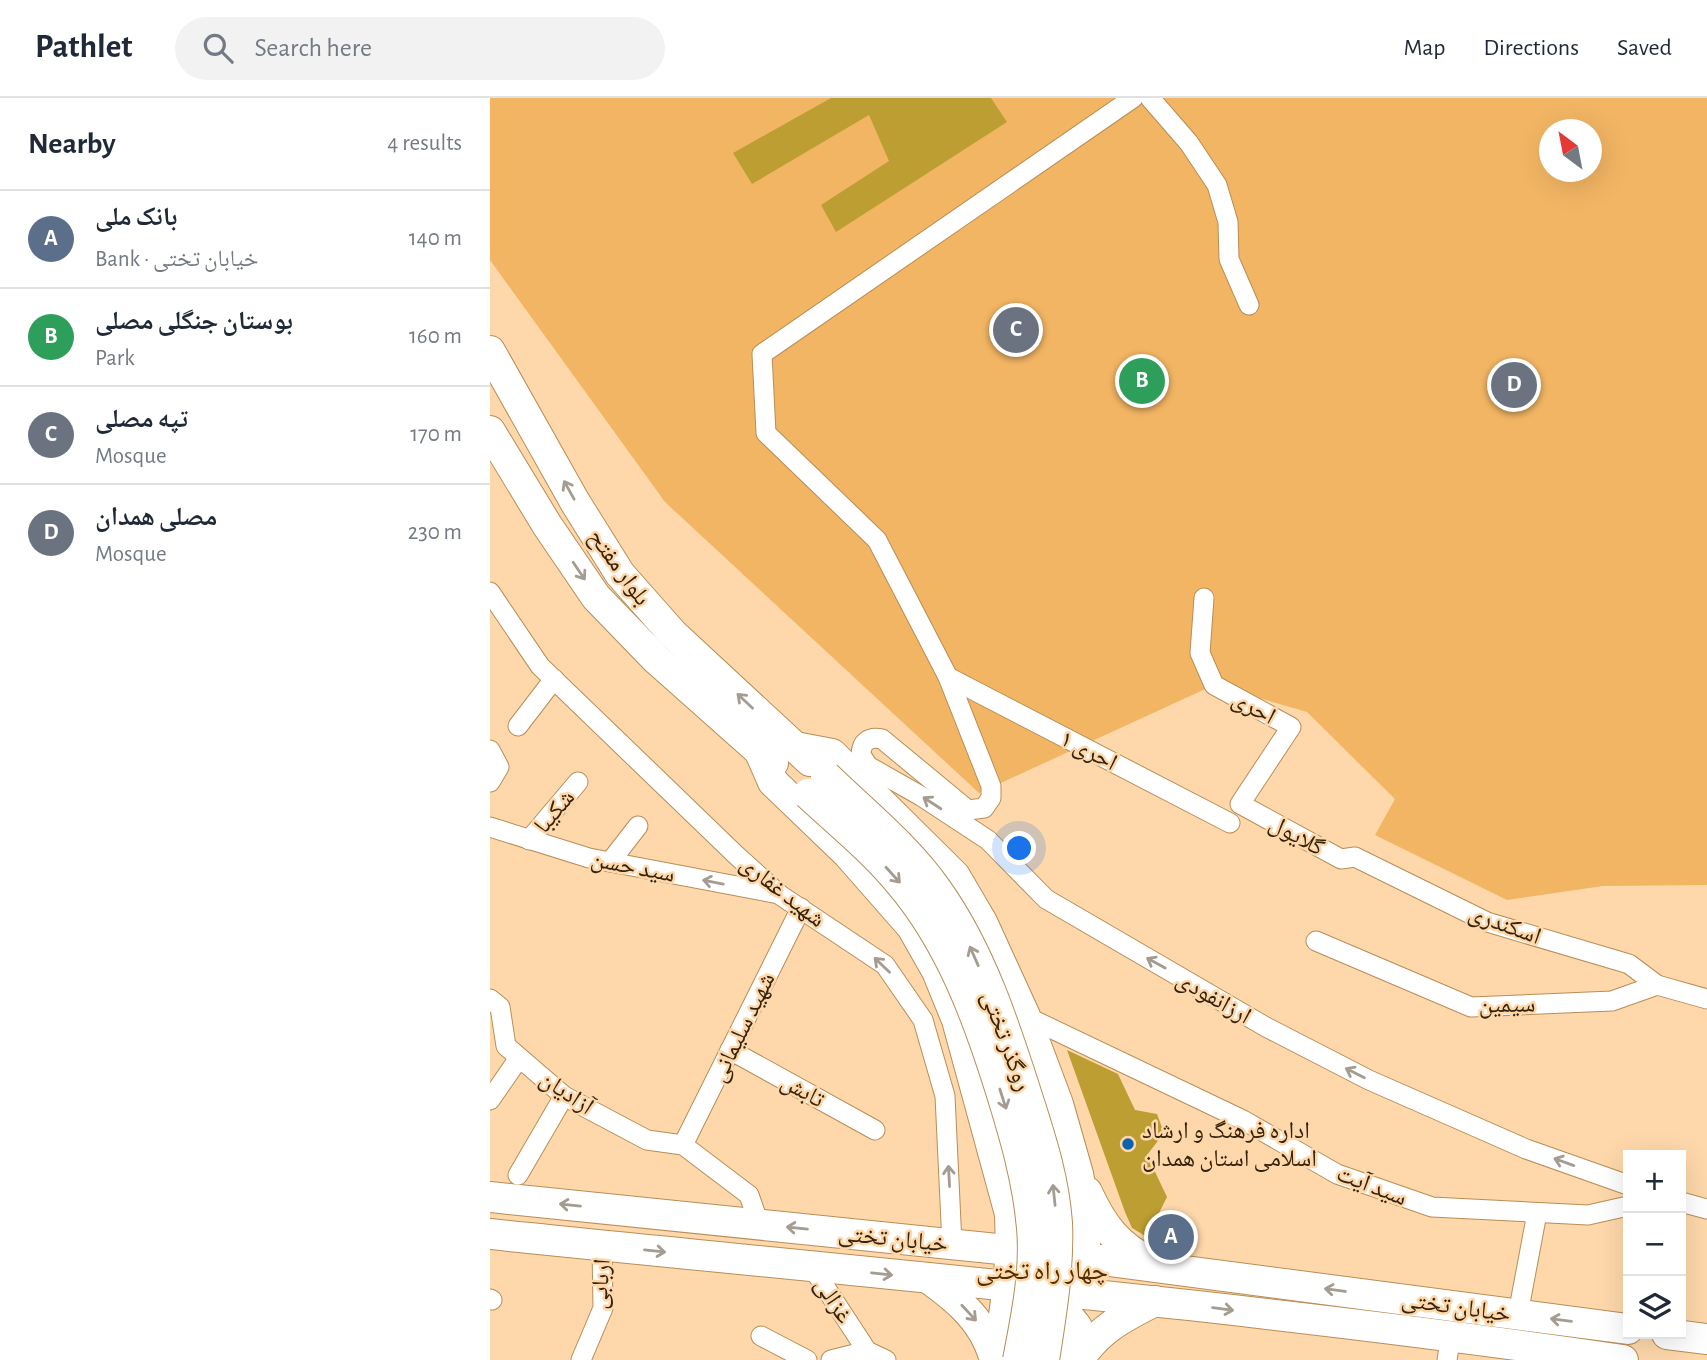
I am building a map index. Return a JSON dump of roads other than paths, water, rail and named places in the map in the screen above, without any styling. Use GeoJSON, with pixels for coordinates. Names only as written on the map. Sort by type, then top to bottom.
{"type":"FeatureCollection","features":[{"type":"Feature","properties":{"kind":"main road","name":"بلوار مفتح"},"geometry":{"type":"LineString","coordinates":[[490,351],[575,502],[620,574],[673,634],[822,774]]}},
{"type":"Feature","properties":{"kind":"main road","name":"بلوار مفتح"},"geometry":{"type":"LineString","coordinates":[[490,430],[547,525],[596,597],[656,659],[759,750],[822,774]]}},
{"type":"Feature","properties":{"kind":"main road"},"geometry":{"type":"LineString","coordinates":[[759,750],[773,782],[848,854],[912,927],[937,971],[957,1020],[1010,1214],[1009,1286],[996,1360]]}},
{"type":"Feature","properties":{"kind":"main road"},"geometry":{"type":"LineString","coordinates":[[822,774],[955,876],[982,922],[1025,1016],[1058,1104],[1078,1174],[1085,1213],[1084,1294]]}},
{"type":"Feature","properties":{"kind":"main road","name":"روگذر تختی"},"geometry":{"type":"LineString","coordinates":[[822,774],[884,865],[902,884],[920,910],[952,963],[981,1031],[1014,1133],[1032,1229],[1031,1264],[1018,1360]]}},
{"type":"Feature","properties":{"kind":"main road","name":"روگذر تختی"},"geometry":{"type":"LineString","coordinates":[[822,774],[885,833],[936,888],[965,936],[1000,1014],[1053,1184],[1057,1244],[1044,1360]]}},
{"type":"Feature","properties":{"kind":"main road"},"geometry":{"type":"LineString","coordinates":[[956,1244],[981,1237],[991,1227],[995,1218],[996,1194],[989,1137]]}},
{"type":"Feature","properties":{"kind":"main road"},"geometry":{"type":"LineString","coordinates":[[1078,1174],[1096,1212],[1111,1235],[1129,1251],[1164,1268]]}},
{"type":"Feature","properties":{"kind":"main road","name":"خیابان تختی"},"geometry":{"type":"LineString","coordinates":[[490,1197],[1086,1258],[1623,1328]]}},
{"type":"Feature","properties":{"kind":"main road"},"geometry":{"type":"LineString","coordinates":[[1010,1214],[1026,1230],[1043,1237],[1061,1234],[1085,1213]]}},
{"type":"Feature","properties":{"kind":"main road","name":"خیابان تختی"},"geometry":{"type":"LineString","coordinates":[[490,1234],[1155,1301],[1449,1347],[1623,1360]]}},
{"type":"Feature","properties":{"kind":"main road"},"geometry":{"type":"LineString","coordinates":[[928,1278],[951,1295],[981,1326],[996,1360]]}},
{"type":"Feature","properties":{"kind":"main road"},"geometry":{"type":"LineString","coordinates":[[1079,1360],[1097,1337],[1110,1326],[1155,1301]]}},
{"type":"Feature","properties":{"kind":"main road"},"geometry":{"type":"LineString","coordinates":[[1003,1320],[1014,1310],[1026,1305],[1054,1305],[1068,1315],[1077,1327],[1073,1360]]}},
{"type":"Feature","properties":{"kind":"main road"},"geometry":{"type":"LineString","coordinates":[[1686,1336],[1707,1339]]}},
{"type":"Feature","properties":{"kind":"street"},"geometry":{"type":"LineString","coordinates":[[868,766],[861,755],[864,743],[876,738],[882,739],[968,810],[979,810],[988,804],[991,798],[991,786],[948,677],[877,540],[766,433],[762,354],[1133,98]]}},
{"type":"Feature","properties":{"kind":"street"},"geometry":{"type":"LineString","coordinates":[[1150,98],[1189,144],[1217,185],[1228,222],[1229,259],[1250,305]]}},
{"type":"Feature","properties":{"kind":"street","name":"شهید غفاری"},"geometry":{"type":"LineString","coordinates":[[491,596],[540,666],[780,895],[884,965],[923,1020],[944,1096],[956,1244]]}},
{"type":"Feature","properties":{"kind":"street","name":"احری"},"geometry":{"type":"LineString","coordinates":[[1204,598],[1200,653],[1214,685],[1291,727],[1240,804]]}},
{"type":"Feature","properties":{"kind":"street","name":"احری ۱"},"geometry":{"type":"LineString","coordinates":[[948,677],[1230,823]]}},
{"type":"Feature","properties":{"kind":"street"},"geometry":{"type":"LineString","coordinates":[[518,726],[554,679]]}},
{"type":"Feature","properties":{"kind":"street"},"geometry":{"type":"LineString","coordinates":[[490,750],[499,767],[490,782]]}},
{"type":"Feature","properties":{"kind":"street","name":"ارزانفودی"},"geometry":{"type":"LineString","coordinates":[[822,774],[868,766],[921,796],[988,840],[1045,899],[1266,1027],[1368,1080],[1526,1149],[1623,1183]]}},
{"type":"Feature","properties":{"kind":"street","name":"شکیبا"},"geometry":{"type":"LineString","coordinates":[[529,840],[578,782]]}},
{"type":"Feature","properties":{"kind":"street","name":"گلایول"},"geometry":{"type":"LineString","coordinates":[[1240,804],[1341,859],[1355,857]]}},
{"type":"Feature","properties":{"kind":"street"},"geometry":{"type":"LineString","coordinates":[[610,862],[638,826]]}},
{"type":"Feature","properties":{"kind":"street","name":"سید حسن"},"geometry":{"type":"LineString","coordinates":[[490,827],[589,858],[780,895]]}},
{"type":"Feature","properties":{"kind":"street","name":"اسکندری"},"geometry":{"type":"LineString","coordinates":[[1355,857],[1487,922],[1629,964],[1657,985]]}},
{"type":"Feature","properties":{"kind":"street","name":"شهید سلیمانی"},"geometry":{"type":"LineString","coordinates":[[683,1145],[801,908]]}},
{"type":"Feature","properties":{"kind":"street","name":"سیمین"},"geometry":{"type":"LineString","coordinates":[[1316,941],[1471,1007],[1612,1001],[1657,985]]}},
{"type":"Feature","properties":{"kind":"street"},"geometry":{"type":"LineString","coordinates":[[1657,985],[1707,999]]}},
{"type":"Feature","properties":{"kind":"street","name":"آزادیان"},"geometry":{"type":"LineString","coordinates":[[490,999],[500,1007],[506,1046],[564,1096],[648,1140],[683,1145]]}},
{"type":"Feature","properties":{"kind":"street","name":"سید آیت"},"geometry":{"type":"LineString","coordinates":[[1025,1016],[1243,1120],[1337,1174],[1432,1207],[1588,1215],[1623,1207]]}},
{"type":"Feature","properties":{"kind":"street","name":"تابش"},"geometry":{"type":"LineString","coordinates":[[730,1050],[875,1130]]}},
{"type":"Feature","properties":{"kind":"street"},"geometry":{"type":"LineString","coordinates":[[490,1100],[519,1058]]}},
{"type":"Feature","properties":{"kind":"street"},"geometry":{"type":"LineString","coordinates":[[518,1175],[564,1096]]}},
{"type":"Feature","properties":{"kind":"street"},"geometry":{"type":"LineString","coordinates":[[683,1145],[749,1195],[759,1224]]}},
{"type":"Feature","properties":{"kind":"street"},"geometry":{"type":"LineString","coordinates":[[1686,1203],[1707,1209]]}},
{"type":"Feature","properties":{"kind":"street"},"geometry":{"type":"LineString","coordinates":[[1518,1314],[1537,1213]]}},
{"type":"Feature","properties":{"kind":"street","name":"اربابی"},"geometry":{"type":"LineString","coordinates":[[581,1360],[603,1308],[602,1246]]}},
{"type":"Feature","properties":{"kind":"street","name":"غزالی"},"geometry":{"type":"LineString","coordinates":[[813,1267],[867,1351],[886,1360]]}},
{"type":"Feature","properties":{"kind":"street"},"geometry":{"type":"LineString","coordinates":[[761,1336],[807,1360]]}},
{"type":"Feature","properties":{"kind":"street"},"geometry":{"type":"LineString","coordinates":[[831,1360],[867,1351]]}},
{"type":"Feature","properties":{"kind":"place","name":"تپه مصلی"},"geometry":{"type":"Point","coordinates":[1016,330]}},
{"type":"Feature","properties":{"kind":"place","name":"بوستان جنگلی مصلی"},"geometry":{"type":"Point","coordinates":[1142,381]}},
{"type":"Feature","properties":{"kind":"place","name":"مصلی همدان"},"geometry":{"type":"Point","coordinates":[1514,385]}},
{"type":"Feature","properties":{"kind":"place","name":"اداره فرهنگ و ارشاد اسلامی استان همدان"},"geometry":{"type":"Point","coordinates":[1128,1144]}},
{"type":"Feature","properties":{"kind":"place","name":"بانک ملی"},"geometry":{"type":"Point","coordinates":[1171,1237]}},
{"type":"Feature","properties":{"kind":"district","name":"چهار راه تختی"},"geometry":{"type":"Point","coordinates":[1042,1270]}}]}
